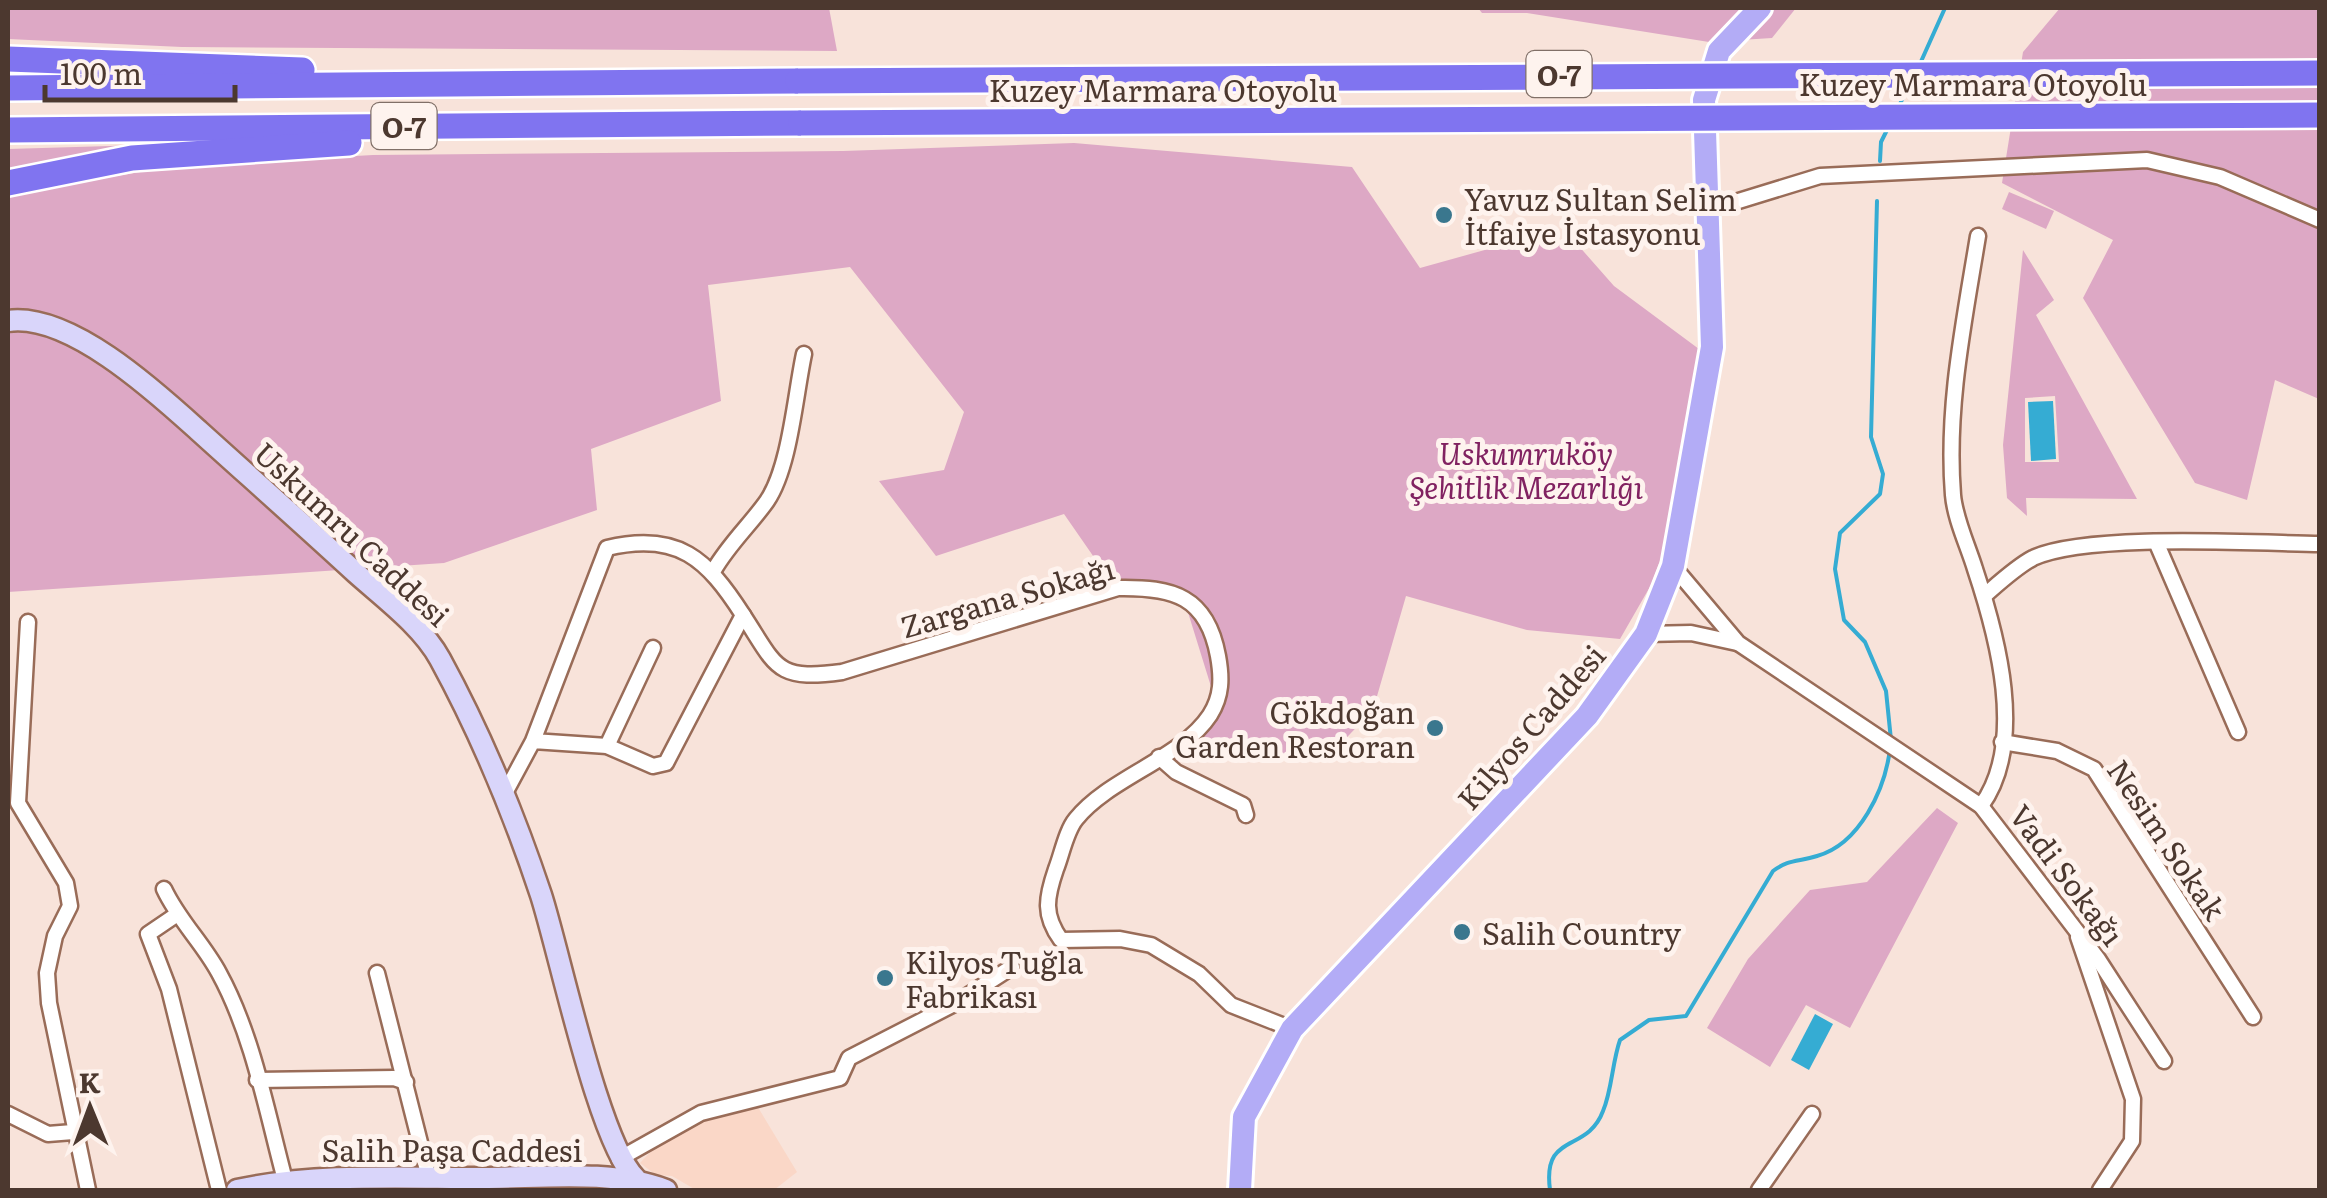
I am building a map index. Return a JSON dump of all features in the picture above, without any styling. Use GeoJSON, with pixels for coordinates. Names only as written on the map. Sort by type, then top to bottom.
{"type":"FeatureCollection","features":[{"type":"Feature","properties":{"kind":"highway"},"geometry":{"type":"LineString","coordinates":[[8,59],[284,67],[381,82]]}},
{"type":"Feature","properties":{"kind":"highway","name":"Kuzey Marmara Otoyolu"},"geometry":{"type":"LineString","coordinates":[[8,88],[381,82],[2320,73]]}},
{"type":"Feature","properties":{"kind":"highway","name":"Kuzey Marmara Otoyolu"},"geometry":{"type":"LineString","coordinates":[[8,130],[2320,115]]}},
{"type":"Feature","properties":{"kind":"highway"},"geometry":{"type":"LineString","coordinates":[[8,183],[132,158],[338,142],[470,140],[577,125]]}},
{"type":"Feature","properties":{"kind":"main road","name":"Kilyos Caddesi"},"geometry":{"type":"LineString","coordinates":[[1240,1190],[1244,1117],[1292,1029],[1587,716],[1646,634],[1673,566],[1712,347],[1704,100],[1719,51],[1760,8]]}},
{"type":"Feature","properties":{"kind":"main road","name":"Uskumru Caddesi"},"geometry":{"type":"LineString","coordinates":[[8,320],[22,318],[52,328],[116,364],[162,398],[396,608],[438,654],[505,793],[540,893],[619,1159],[636,1179]]}},
{"type":"Feature","properties":{"kind":"main road","name":"Salih Paşa Caddesi"},"geometry":{"type":"LineString","coordinates":[[237,1190],[285,1180],[429,1178],[636,1179],[666,1190]]}},
{"type":"Feature","properties":{"kind":"street"},"geometry":{"type":"LineString","coordinates":[[1706,211],[1820,176],[2147,160],[2220,177],[2320,220]]}},
{"type":"Feature","properties":{"kind":"street"},"geometry":{"type":"LineString","coordinates":[[1978,236],[1954,383],[1951,435],[1953,500],[2002,664],[2002,742],[1992,791],[1981,806]]}},
{"type":"Feature","properties":{"kind":"street"},"geometry":{"type":"LineString","coordinates":[[505,793],[533,741],[607,548],[632,542],[680,550],[714,570],[730,543],[767,500],[778,478],[804,354]]}},
{"type":"Feature","properties":{"kind":"street"},"geometry":{"type":"LineString","coordinates":[[1984,596],[2030,559],[2056,550],[2157,544],[2320,544]]}},
{"type":"Feature","properties":{"kind":"street"},"geometry":{"type":"LineString","coordinates":[[2157,544],[2238,732]]}},
{"type":"Feature","properties":{"kind":"street"},"geometry":{"type":"LineString","coordinates":[[1673,566],[1738,644]]}},
{"type":"Feature","properties":{"kind":"street","name":"Zargana Sokağı"},"geometry":{"type":"LineString","coordinates":[[714,570],[778,669],[805,677],[852,669],[1118,588],[1158,588],[1194,604],[1210,623],[1222,686],[1209,717],[1074,820],[1050,888],[1048,922],[1061,940],[1120,939],[1151,946],[1200,974],[1232,1004],[1292,1029]]}},
{"type":"Feature","properties":{"kind":"street"},"geometry":{"type":"LineString","coordinates":[[533,741],[607,746],[653,766],[666,763],[743,615]]}},
{"type":"Feature","properties":{"kind":"street"},"geometry":{"type":"LineString","coordinates":[[28,622],[18,803],[66,883],[70,906],[55,936],[47,974],[73,1132],[88,1190]]}},
{"type":"Feature","properties":{"kind":"street"},"geometry":{"type":"LineString","coordinates":[[1646,634],[1690,633],[1738,644]]}},
{"type":"Feature","properties":{"kind":"street","name":"Vadi Sokağı"},"geometry":{"type":"LineString","coordinates":[[1738,644],[1981,806],[2098,959],[2164,1061]]}},
{"type":"Feature","properties":{"kind":"street"},"geometry":{"type":"LineString","coordinates":[[607,746],[653,648]]}},
{"type":"Feature","properties":{"kind":"street","name":"Nesim Sokak"},"geometry":{"type":"LineString","coordinates":[[2002,742],[2058,751],[2094,769],[2252,1017]]}},
{"type":"Feature","properties":{"kind":"street"},"geometry":{"type":"LineString","coordinates":[[1159,757],[1176,772],[1243,805],[1246,814]]}},
{"type":"Feature","properties":{"kind":"street"},"geometry":{"type":"LineString","coordinates":[[164,889],[176,915],[220,974],[258,1080],[285,1180]]}},
{"type":"Feature","properties":{"kind":"street"},"geometry":{"type":"LineString","coordinates":[[176,915],[148,934],[169,989],[219,1190]]}},
{"type":"Feature","properties":{"kind":"street"},"geometry":{"type":"LineString","coordinates":[[2078,936],[2133,1099],[2132,1141],[2100,1190]]}},
{"type":"Feature","properties":{"kind":"street"},"geometry":{"type":"LineString","coordinates":[[619,1159],[701,1113],[840,1078],[848,1058],[912,1027],[1012,967]]}},
{"type":"Feature","properties":{"kind":"street"},"geometry":{"type":"LineString","coordinates":[[377,972],[429,1178]]}},
{"type":"Feature","properties":{"kind":"street"},"geometry":{"type":"LineString","coordinates":[[258,1080],[394,1078],[406,1082]]}},
{"type":"Feature","properties":{"kind":"street"},"geometry":{"type":"LineString","coordinates":[[8,1114],[48,1134],[73,1132]]}},
{"type":"Feature","properties":{"kind":"street"},"geometry":{"type":"LineString","coordinates":[[1760,1190],[1812,1114]]}},
{"type":"Feature","properties":{"kind":"shaded area"},"geometry":{"type":"Polygon","coordinates":[[[756,1104],[797,1172],[774,1190],[696,1190],[672,1176],[656,1175],[640,1163],[657,1145],[706,1119],[756,1104]]]}},
{"type":"Feature","properties":{"kind":"green space"},"geometry":{"type":"Polygon","coordinates":[[[8,8],[829,8],[837,51],[182,47],[8,39],[8,8]]]}},
{"type":"Feature","properties":{"kind":"green space"},"geometry":{"type":"Polygon","coordinates":[[[1478,8],[1796,8],[1772,38],[1709,42],[1527,13],[1482,13],[1478,8]]]}},
{"type":"Feature","properties":{"kind":"green space"},"geometry":{"type":"Polygon","coordinates":[[[2060,8],[2319,8],[2319,399],[2275,380],[2247,500],[2195,483],[2083,298],[2113,240],[2002,183],[2023,52],[2060,8]]]}},
{"type":"Feature","properties":{"kind":"green space","name":"Uskumruköy Şehitlik Mezarlığı"},"geometry":{"type":"Polygon","coordinates":[[[1074,143],[1352,167],[1420,268],[1517,241],[1577,244],[1614,286],[1703,352],[1668,539],[1651,585],[1620,639],[1527,630],[1406,596],[1373,710],[1328,757],[1176,761],[1213,693],[1182,593],[1116,589],[1064,514],[936,556],[879,481],[944,470],[964,412],[850,267],[708,285],[721,401],[591,449],[597,510],[444,563],[8,592],[8,198],[24,191],[177,166],[373,155],[843,151],[1074,143]]]}},
{"type":"Feature","properties":{"kind":"green space"},"geometry":{"type":"Polygon","coordinates":[[[144,145],[8,175],[8,149],[144,145]]]}},
{"type":"Feature","properties":{"kind":"green space"},"geometry":{"type":"Polygon","coordinates":[[[2009,192],[2054,211],[2046,229],[2002,209],[2009,192]]]}},
{"type":"Feature","properties":{"kind":"green space"},"geometry":{"type":"Polygon","coordinates":[[[2023,250],[2054,300],[2036,315],[2137,499],[2026,498],[2027,516],[2007,498],[2003,445],[2023,250]],[[2055,396],[2025,398],[2025,462],[2059,462],[2055,396]]]}},
{"type":"Feature","properties":{"kind":"green space"},"geometry":{"type":"Polygon","coordinates":[[[1937,808],[1958,823],[1850,1028],[1806,1005],[1770,1067],[1707,1028],[1748,959],[1810,890],[1867,882],[1937,808]]]}},
{"type":"Feature","properties":{"kind":"water"},"geometry":{"type":"Polygon","coordinates":[[[2053,401],[2056,459],[2031,461],[2028,402],[2053,401]]]}},
{"type":"Feature","properties":{"kind":"water"},"geometry":{"type":"Polygon","coordinates":[[[1815,1014],[1833,1024],[1809,1070],[1791,1060],[1815,1014]]]}},
{"type":"Feature","properties":{"kind":"waterway"},"geometry":{"type":"LineString","coordinates":[[1919,66],[1945,8]]}},
{"type":"Feature","properties":{"kind":"waterway"},"geometry":{"type":"LineString","coordinates":[[1899,106],[1910,83]]}},
{"type":"Feature","properties":{"kind":"waterway"},"geometry":{"type":"LineString","coordinates":[[1880,161],[1881,142],[1888,128]]}},
{"type":"Feature","properties":{"kind":"waterway"},"geometry":{"type":"LineString","coordinates":[[1877,201],[1871,437],[1883,474],[1880,494],[1840,533],[1835,569],[1844,620],[1865,642],[1886,691],[1891,740]]}},
{"type":"Feature","properties":{"kind":"waterway"},"geometry":{"type":"LineString","coordinates":[[1550,1190],[1549,1171],[1559,1150],[1587,1133],[1603,1111],[1620,1040],[1649,1020],[1686,1016],[1773,871],[1832,850],[1858,827],[1883,781],[1890,749]]}},
{"type":"Feature","properties":{"kind":"place","name":"Yavuz Sultan Selim İtfaiye İstasyonu"},"geometry":{"type":"Point","coordinates":[1444,215]}},
{"type":"Feature","properties":{"kind":"place","name":"Gökdoğan Garden Restoran"},"geometry":{"type":"Point","coordinates":[1435,728]}},
{"type":"Feature","properties":{"kind":"place","name":"Salih Country"},"geometry":{"type":"Point","coordinates":[1462,932]}},
{"type":"Feature","properties":{"kind":"place","name":"Kilyos Tuğla Fabrikası"},"geometry":{"type":"Point","coordinates":[885,978]}}]}
